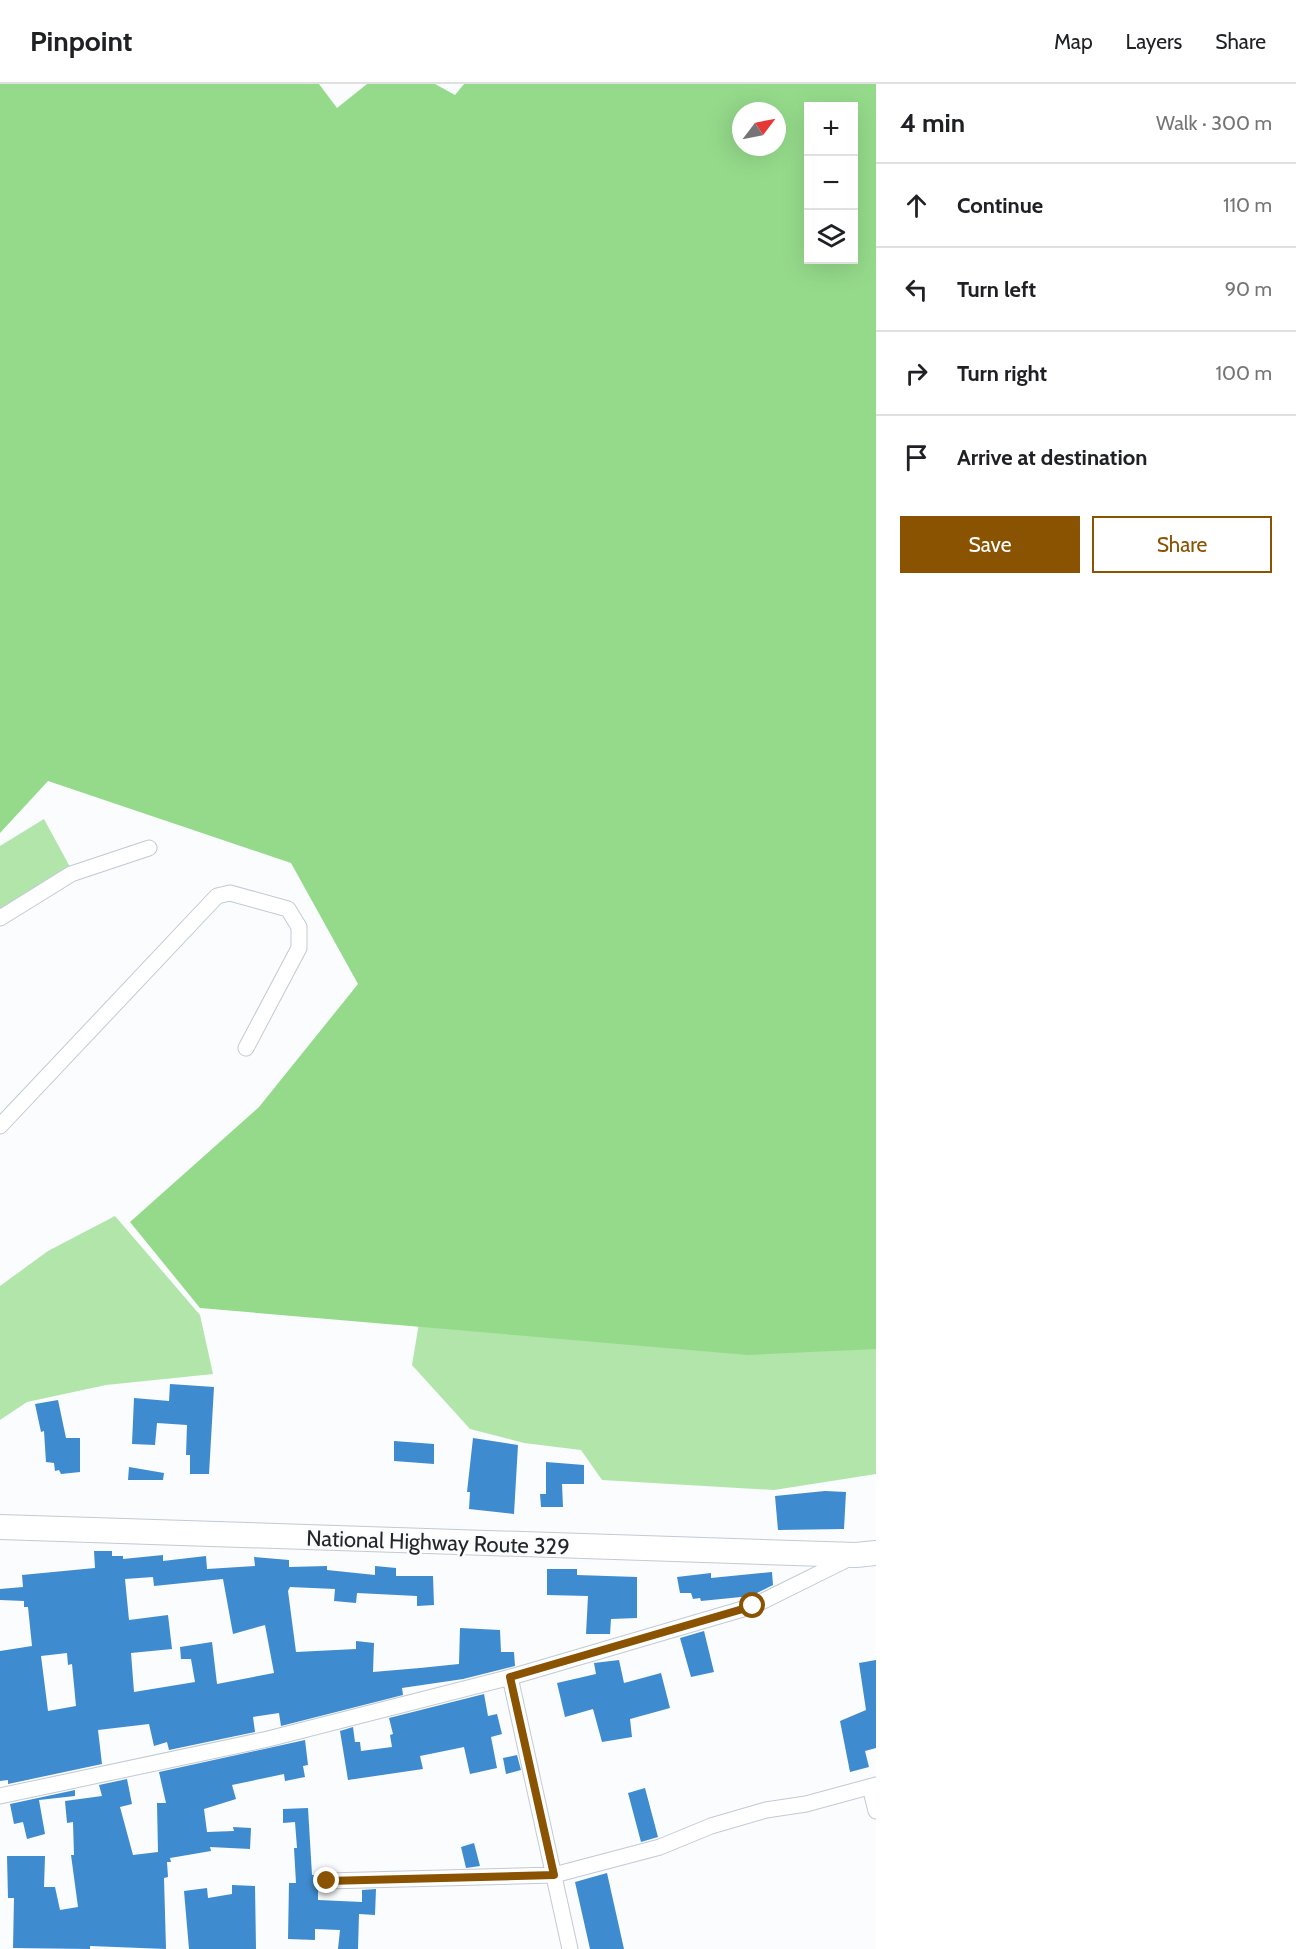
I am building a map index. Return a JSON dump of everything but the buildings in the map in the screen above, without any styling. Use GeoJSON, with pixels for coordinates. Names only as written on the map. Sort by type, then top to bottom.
{"type":"FeatureCollection","features":[{"type":"Feature","properties":{"kind":"highway","name":"National Highway Route 329"},"geometry":{"type":"LineString","coordinates":[[0,1527],[866,1554]]}},
{"type":"Feature","properties":{"kind":"street"},"geometry":{"type":"LineString","coordinates":[[0,918],[70,874],[149,848]]}},
{"type":"Feature","properties":{"kind":"street"},"geometry":{"type":"LineString","coordinates":[[0,1126],[124,991],[217,896],[230,893],[288,909],[299,927],[299,948],[246,1048]]}},
{"type":"Feature","properties":{"kind":"street"},"geometry":{"type":"LineString","coordinates":[[0,1796],[268,1739],[515,1676],[753,1606],[866,1554]]}},
{"type":"Feature","properties":{"kind":"street"},"geometry":{"type":"LineString","coordinates":[[515,1676],[559,1874],[570,1949]]}},
{"type":"Feature","properties":{"kind":"street"},"geometry":{"type":"LineString","coordinates":[[327,1881],[559,1874],[660,1846],[711,1826],[766,1810],[806,1804],[873,1786],[876,1811]]}},
{"type":"Feature","properties":{"kind":"green space"},"geometry":{"type":"Polygon","coordinates":[[[0,84],[319,84],[337,108],[367,84],[435,84],[455,95],[464,84],[876,84],[876,1349],[748,1355],[200,1308],[130,1222],[259,1107],[358,984],[291,863],[48,781],[0,833],[0,84]]]}},
{"type":"Feature","properties":{"kind":"green space"},"geometry":{"type":"Polygon","coordinates":[[[44,819],[70,867],[0,913],[0,846],[44,819]]]}},
{"type":"Feature","properties":{"kind":"green space"},"geometry":{"type":"Polygon","coordinates":[[[115,1216],[200,1315],[213,1374],[106,1385],[27,1402],[0,1420],[0,1286],[48,1251],[115,1216]]]}},
{"type":"Feature","properties":{"kind":"green space"},"geometry":{"type":"Polygon","coordinates":[[[420,1317],[876,1343],[876,1474],[774,1490],[602,1480],[581,1450],[524,1443],[470,1429],[412,1365],[420,1317]]]}},
{"type":"Feature","properties":{"kind":"route"},"geometry":{"type":"LineString","coordinates":[[327,1881],[554,1875],[510,1677],[753,1606]]}}]}
